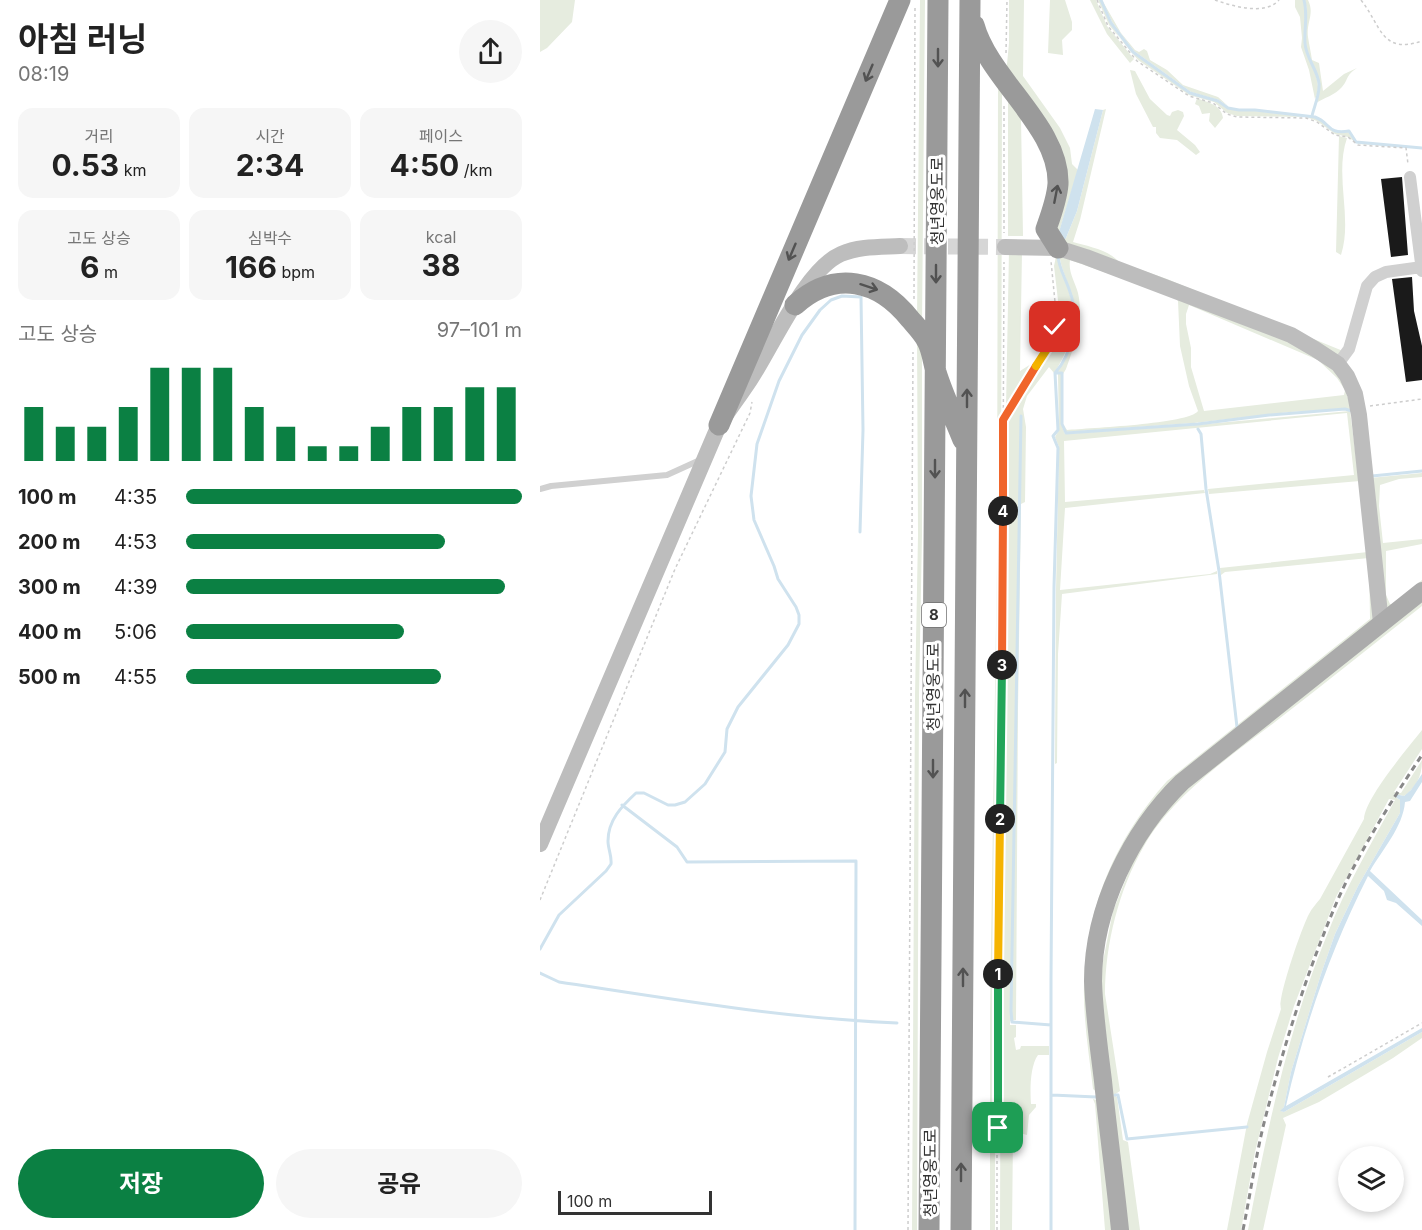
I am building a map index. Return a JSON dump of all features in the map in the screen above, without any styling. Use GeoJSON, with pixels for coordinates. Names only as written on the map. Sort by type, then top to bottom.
{"type":"FeatureCollection","features":[{"type":"Feature","properties":{"kind":"highway"},"geometry":{"type":"LineString","coordinates":[[718,425],[900,0]]}},
{"type":"Feature","properties":{"kind":"highway","name":"청년영웅도로"},"geometry":{"type":"LineString","coordinates":[[930,1230],[938,0]]}},
{"type":"Feature","properties":{"kind":"highway"},"geometry":{"type":"LineString","coordinates":[[970,5],[977,38],[988,58],[1037,125],[1055,163],[1058,183],[1046,229],[1058,248]]}},
{"type":"Feature","properties":{"kind":"highway","name":"청년영웅도로"},"geometry":{"type":"LineString","coordinates":[[961,1230],[970,5]]}},
{"type":"Feature","properties":{"kind":"highway"},"geometry":{"type":"LineString","coordinates":[[795,305],[805,296],[826,287],[859,284],[880,291],[890,298],[927,339],[936,371],[966,449]]}},
{"type":"Feature","properties":{"kind":"main road"},"geometry":{"type":"LineString","coordinates":[[1120,1230],[1093,980],[1100,931],[1119,871],[1146,824],[1162,802],[1182,782],[1422,591]]}},
{"type":"Feature","properties":{"kind":"street"},"geometry":{"type":"LineString","coordinates":[[1338,364],[1349,349],[1363,296],[1371,282],[1386,272],[1422,268],[1410,177]]}},
{"type":"Feature","properties":{"kind":"street"},"geometry":{"type":"LineString","coordinates":[[1004,245],[1058,248],[1086,257],[1291,335],[1338,364],[1347,376],[1358,408],[1381,623]]}},
{"type":"Feature","properties":{"kind":"street"},"geometry":{"type":"LineString","coordinates":[[540,844],[718,425],[750,380],[807,284],[826,262],[855,249],[900,246]]}},
{"type":"Feature","properties":{"kind":"lane"},"geometry":{"type":"LineString","coordinates":[[540,489],[551,486],[667,476],[706,457]]}},
{"type":"Feature","properties":{"kind":"path"},"geometry":{"type":"LineString","coordinates":[[914,299],[915,0]]}},
{"type":"Feature","properties":{"kind":"path"},"geometry":{"type":"LineString","coordinates":[[1004,80],[1007,0]]}},
{"type":"Feature","properties":{"kind":"path"},"geometry":{"type":"LineString","coordinates":[[1097,0],[1108,26],[1130,54],[1188,96],[1213,103],[1227,114],[1237,117],[1306,118],[1317,122],[1335,135],[1348,137],[1358,145],[1406,148],[1410,177]]}},
{"type":"Feature","properties":{"kind":"path"},"geometry":{"type":"LineString","coordinates":[[1215,0],[1233,6],[1262,8],[1275,5],[1279,0]]}},
{"type":"Feature","properties":{"kind":"path"},"geometry":{"type":"LineString","coordinates":[[1361,0],[1379,31],[1391,42],[1398,45],[1409,45],[1422,41]]}},
{"type":"Feature","properties":{"kind":"path"},"geometry":{"type":"LineString","coordinates":[[997,1230],[1004,103]]}},
{"type":"Feature","properties":{"kind":"path"},"geometry":{"type":"LineString","coordinates":[[1003,420],[1052,338],[1056,312],[1051,263],[1052,253],[1058,248]]}},
{"type":"Feature","properties":{"kind":"path"},"geometry":{"type":"LineString","coordinates":[[908,1230],[914,323]]}},
{"type":"Feature","properties":{"kind":"path"},"geometry":{"type":"LineString","coordinates":[[540,900],[675,569],[750,413],[753,383],[750,380]]}},
{"type":"Feature","properties":{"kind":"path"},"geometry":{"type":"LineString","coordinates":[[1358,408],[1422,399]]}},
{"type":"Feature","properties":{"kind":"path"},"geometry":{"type":"LineString","coordinates":[[1328,1077],[1422,1023]]}},
{"type":"Feature","properties":{"kind":"shaded area"},"geometry":{"type":"Polygon","coordinates":[[[540,0],[575,0],[572,22],[547,48],[540,52],[540,0]]]}},
{"type":"Feature","properties":{"kind":"shaded area"},"geometry":{"type":"Polygon","coordinates":[[[920,0],[925,0],[922,327],[917,320],[920,0]]]}},
{"type":"Feature","properties":{"kind":"shaded area"},"geometry":{"type":"Polygon","coordinates":[[[1009,0],[1024,0],[1023,76],[1060,128],[1070,148],[1072,164],[1078,170],[1057,239],[1066,238],[1077,211],[1103,110],[1106,109],[1073,242],[1104,251],[1119,262],[1167,279],[1343,351],[1338,356],[1055,240],[1061,192],[1006,75],[1009,0]]]}},
{"type":"Feature","properties":{"kind":"shaded area"},"geometry":{"type":"Polygon","coordinates":[[[1050,0],[1065,0],[1072,22],[1072,30],[1062,40],[1063,55],[1048,53],[1050,0]]]}},
{"type":"Feature","properties":{"kind":"shaded area"},"geometry":{"type":"Polygon","coordinates":[[[1090,0],[1096,0],[1107,26],[1134,59],[1130,63],[1107,34],[1090,0]]]}},
{"type":"Feature","properties":{"kind":"shaded area"},"geometry":{"type":"Polygon","coordinates":[[[1098,0],[1120,38],[1133,52],[1190,94],[1218,102],[1227,108],[1239,111],[1255,111],[1315,118],[1333,131],[1348,132],[1355,142],[1348,137],[1335,134],[1317,121],[1306,117],[1237,116],[1227,113],[1214,102],[1189,95],[1138,60],[1109,25],[1098,0]]]}},
{"type":"Feature","properties":{"kind":"shaded area"},"geometry":{"type":"Polygon","coordinates":[[[1102,0],[1121,33],[1135,50],[1139,52],[1144,49],[1150,60],[1167,70],[1183,85],[1218,97],[1228,106],[1219,100],[1191,92],[1134,51],[1112,22],[1102,0]]]}},
{"type":"Feature","properties":{"kind":"shaded area"},"geometry":{"type":"Polygon","coordinates":[[[1295,0],[1304,0],[1306,51],[1318,85],[1315,99],[1301,47],[1300,17],[1295,7],[1295,0]]]}},
{"type":"Feature","properties":{"kind":"shaded area"},"geometry":{"type":"Polygon","coordinates":[[[1305,0],[1308,0],[1311,10],[1308,37],[1312,60],[1319,63],[1323,91],[1344,74],[1357,68],[1339,90],[1316,103],[1319,85],[1306,43],[1305,0]]]}},
{"type":"Feature","properties":{"kind":"shaded area"},"geometry":{"type":"Polygon","coordinates":[[[1130,70],[1135,71],[1150,99],[1167,115],[1170,116],[1172,112],[1178,110],[1183,112],[1184,116],[1177,130],[1200,152],[1196,155],[1177,140],[1160,138],[1136,94],[1130,70]]]}},
{"type":"Feature","properties":{"kind":"shaded area"},"geometry":{"type":"Polygon","coordinates":[[[998,87],[1002,88],[1001,560],[995,1013],[995,1230],[990,1230],[990,1013],[997,560],[998,87]]]}},
{"type":"Feature","properties":{"kind":"shaded area"},"geometry":{"type":"Polygon","coordinates":[[[1008,91],[1021,118],[1023,236],[1008,236],[1008,91]]]}},
{"type":"Feature","properties":{"kind":"shaded area"},"geometry":{"type":"Polygon","coordinates":[[[1197,98],[1213,105],[1222,113],[1223,118],[1215,128],[1209,121],[1210,113],[1202,114],[1199,106],[1195,104],[1197,98]]]}},
{"type":"Feature","properties":{"kind":"shaded area"},"geometry":{"type":"Polygon","coordinates":[[[1339,136],[1347,138],[1342,167],[1345,226],[1341,255],[1336,252],[1339,136]]]}},
{"type":"Feature","properties":{"kind":"shaded area"},"geometry":{"type":"Polygon","coordinates":[[[1009,250],[1022,252],[1020,371],[1039,359],[1006,408],[1009,250]]]}},
{"type":"Feature","properties":{"kind":"shaded area"},"geometry":{"type":"Polygon","coordinates":[[[1059,251],[1290,340],[1337,368],[1352,409],[1290,412],[1194,423],[1066,432],[1063,424],[1067,430],[1137,425],[1177,419],[1198,411],[1189,386],[1180,346],[1178,301],[1175,297],[1070,260],[1071,273],[1080,303],[1079,322],[1066,369],[1063,374],[1057,372],[1067,355],[1075,323],[1074,302],[1059,251]],[[1189,305],[1186,324],[1191,348],[1191,367],[1204,411],[1344,395],[1345,390],[1337,378],[1318,360],[1189,305]]]}},
{"type":"Feature","properties":{"kind":"shaded area"},"geometry":{"type":"Polygon","coordinates":[[[1057,252],[1072,302],[1071,334],[1060,364],[1054,373],[1049,367],[1027,396],[1023,409],[1026,427],[1025,502],[1021,504],[1016,1020],[1010,1021],[1010,1025],[1016,1025],[1016,1037],[1014,1038],[1016,1050],[1021,1046],[1049,1046],[1049,1055],[1038,1055],[1033,1065],[1031,1104],[1036,1104],[1036,1107],[1029,1115],[1027,1135],[1016,1132],[1013,1134],[1012,1230],[1000,1230],[1007,419],[1055,339],[1059,309],[1054,266],[1057,252]]]}},
{"type":"Feature","properties":{"kind":"shaded area"},"geometry":{"type":"Polygon","coordinates":[[[917,334],[922,345],[922,535],[919,696],[917,1230],[912,1230],[918,535],[917,334]]]}},
{"type":"Feature","properties":{"kind":"shaded area"},"geometry":{"type":"Polygon","coordinates":[[[1058,374],[1061,374],[1061,424],[1065,434],[1350,411],[1358,473],[1363,476],[1375,572],[1375,610],[1372,624],[1168,787],[1136,828],[1113,874],[1093,940],[1089,981],[1095,1054],[1116,1230],[1105,1230],[1093,1099],[1096,1100],[1097,1092],[1093,1089],[1084,997],[1086,956],[1091,928],[1107,875],[1133,826],[1167,781],[1370,619],[1369,558],[1225,572],[1221,575],[1220,568],[1368,552],[1360,481],[1209,494],[1208,489],[1354,475],[1347,413],[1064,441],[1065,502],[1204,490],[1205,493],[1065,508],[1060,590],[1210,574],[1217,571],[1217,574],[1062,594],[1058,654],[1057,763],[1055,764],[1059,447],[1055,437],[1059,430],[1058,374]]]}},
{"type":"Feature","properties":{"kind":"shaded area"},"geometry":{"type":"Polygon","coordinates":[[[1422,473],[1422,477],[1399,479],[1380,485],[1379,506],[1383,543],[1422,539],[1422,544],[1386,551],[1386,595],[1390,604],[1422,580],[1422,584],[1387,609],[1370,478],[1422,473]]]}},
{"type":"Feature","properties":{"kind":"shaded area"},"geometry":{"type":"Polygon","coordinates":[[[1422,599],[1422,606],[1221,763],[1186,794],[1156,827],[1135,863],[1115,917],[1108,956],[1105,994],[1120,1091],[1114,1095],[1117,1097],[1123,1140],[1128,1142],[1140,1230],[1125,1230],[1100,976],[1113,911],[1136,854],[1174,799],[1422,599]]]}},
{"type":"Feature","properties":{"kind":"shaded area"},"geometry":{"type":"Polygon","coordinates":[[[1422,730],[1422,749],[1394,792],[1401,793],[1422,760],[1420,776],[1412,789],[1404,796],[1395,794],[1394,796],[1400,800],[1400,813],[1358,886],[1335,934],[1291,1072],[1284,1107],[1281,1111],[1284,1112],[1422,1032],[1422,1038],[1319,1102],[1283,1118],[1286,1125],[1263,1230],[1248,1230],[1280,1080],[1301,1007],[1342,900],[1395,800],[1389,799],[1336,897],[1294,1006],[1278,1058],[1255,1152],[1241,1230],[1227,1230],[1247,1124],[1281,1009],[1286,978],[1301,933],[1310,912],[1320,899],[1364,819],[1372,799],[1388,773],[1422,730]]]}},
{"type":"Feature","properties":{"kind":"water"},"geometry":{"type":"Polygon","coordinates":[[[1095,109],[1103,110],[1077,211],[1066,238],[1057,239],[1095,109]]]}},
{"type":"Feature","properties":{"kind":"water"},"geometry":{"type":"Polygon","coordinates":[[[1422,774],[1422,782],[1410,801],[1405,802],[1396,829],[1370,871],[1422,920],[1422,926],[1396,903],[1387,900],[1384,891],[1368,876],[1342,931],[1320,988],[1301,1047],[1286,1106],[1422,1028],[1422,1032],[1284,1112],[1280,1111],[1284,1107],[1291,1072],[1335,934],[1358,886],[1400,813],[1400,800],[1394,796],[1395,794],[1404,796],[1422,774]]]}},
{"type":"Feature","properties":{"kind":"building"},"geometry":{"type":"Polygon","coordinates":[[[1402,177],[1408,255],[1391,257],[1381,179],[1402,177]]]}},
{"type":"Feature","properties":{"kind":"building"},"geometry":{"type":"Polygon","coordinates":[[[1412,277],[1414,311],[1422,346],[1422,380],[1406,382],[1392,279],[1412,277]]]}},
{"type":"Feature","properties":{"kind":"waterway"},"geometry":{"type":"LineString","coordinates":[[1101,0],[1111,23],[1133,52],[1190,93],[1218,101],[1228,108],[1315,117],[1333,130],[1349,131],[1356,142],[1422,148]]}},
{"type":"Feature","properties":{"kind":"waterway"},"geometry":{"type":"LineString","coordinates":[[1304,0],[1306,49],[1319,84],[1312,116]]}},
{"type":"Feature","properties":{"kind":"waterway"},"geometry":{"type":"LineString","coordinates":[[1051,1230],[1054,587],[1058,448],[1053,436],[1058,430],[1055,373],[1070,345],[1074,323],[1073,302],[1058,256]]}},
{"type":"Feature","properties":{"kind":"waterway"},"geometry":{"type":"LineString","coordinates":[[540,949],[559,915],[611,864],[608,841],[610,826],[621,808],[636,793],[644,793],[668,805],[675,805],[685,802],[705,784],[725,752],[727,729],[738,707],[788,645],[799,624],[796,607],[778,579],[754,520],[751,496],[757,444],[779,381],[802,335],[820,310],[831,300],[842,296],[861,297],[863,430],[860,532]]}},
{"type":"Feature","properties":{"kind":"waterway"},"geometry":{"type":"LineString","coordinates":[[1057,373],[1062,373],[1062,424],[1066,433],[1198,424],[1345,409],[1352,411]]}},
{"type":"Feature","properties":{"kind":"waterway"},"geometry":{"type":"LineString","coordinates":[[1021,416],[1011,1011],[1012,1022],[1051,1025]]}},
{"type":"Feature","properties":{"kind":"waterway"},"geometry":{"type":"LineString","coordinates":[[1198,429],[1201,434],[1206,489],[1219,571],[1237,727]]}},
{"type":"Feature","properties":{"kind":"waterway"},"geometry":{"type":"LineString","coordinates":[[1372,476],[1422,471]]}},
{"type":"Feature","properties":{"kind":"waterway"},"geometry":{"type":"LineString","coordinates":[[622,805],[677,847],[687,862],[856,861],[855,1230]]}},
{"type":"Feature","properties":{"kind":"waterway"},"geometry":{"type":"LineString","coordinates":[[540,973],[559,982],[685,1001],[812,1017],[897,1023]]}},
{"type":"Feature","properties":{"kind":"waterway"},"geometry":{"type":"LineString","coordinates":[[1052,1095],[1096,1097]]}},
{"type":"Feature","properties":{"kind":"waterway"},"geometry":{"type":"LineString","coordinates":[[1115,1095],[1118,1095],[1127,1139],[1247,1127]]}},
{"type":"Feature","properties":{"kind":"tunnel"},"geometry":{"type":"LineString","coordinates":[[900,246],[1005,247]]}},
{"type":"Feature","properties":{"kind":"railway"},"geometry":{"type":"LineString","coordinates":[[1243,1230],[1260,1140],[1271,1097],[1296,1010],[1316,953],[1357,860],[1422,755]]}},
{"type":"Feature","properties":{"kind":"route"},"geometry":{"type":"LineString","coordinates":[[998,1128],[1003,420],[1029,374],[1047,349],[1055,327]]}}]}
